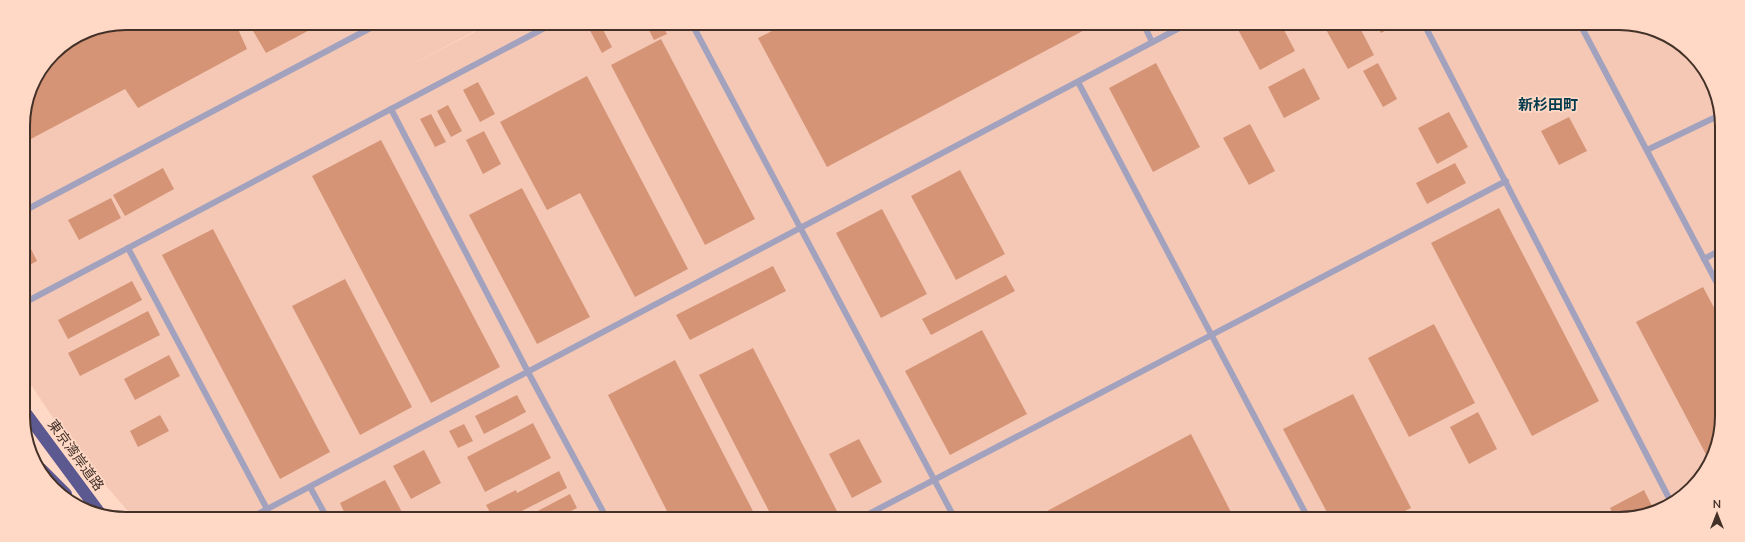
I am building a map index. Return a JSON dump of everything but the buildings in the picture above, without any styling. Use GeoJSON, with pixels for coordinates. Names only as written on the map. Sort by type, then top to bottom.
{"type":"FeatureCollection","features":[{"type":"Feature","properties":{"kind":"highway","name":"東京湾岸道路"},"geometry":{"type":"LineString","coordinates":[[30,419],[95,507]]}},
{"type":"Feature","properties":{"kind":"lane"},"geometry":{"type":"LineString","coordinates":[[30,207],[367,30]]}},
{"type":"Feature","properties":{"kind":"lane"},"geometry":{"type":"LineString","coordinates":[[30,299],[541,30]]}},
{"type":"Feature","properties":{"kind":"lane"},"geometry":{"type":"LineString","coordinates":[[695,30],[951,512]]}},
{"type":"Feature","properties":{"kind":"lane"},"geometry":{"type":"LineString","coordinates":[[1146,30],[1152,42]]}},
{"type":"Feature","properties":{"kind":"lane"},"geometry":{"type":"LineString","coordinates":[[263,512],[1175,30]]}},
{"type":"Feature","properties":{"kind":"lane"},"geometry":{"type":"LineString","coordinates":[[1427,30],[1669,498]]}},
{"type":"Feature","properties":{"kind":"lane"},"geometry":{"type":"LineString","coordinates":[[1584,30],[1715,280]]}},
{"type":"Feature","properties":{"kind":"lane"},"geometry":{"type":"LineString","coordinates":[[1078,82],[1305,512]]}},
{"type":"Feature","properties":{"kind":"lane"},"geometry":{"type":"LineString","coordinates":[[391,109],[528,372],[603,512]]}},
{"type":"Feature","properties":{"kind":"lane"},"geometry":{"type":"LineString","coordinates":[[1647,150],[1715,118]]}},
{"type":"Feature","properties":{"kind":"lane"},"geometry":{"type":"LineString","coordinates":[[872,512],[1506,181]]}},
{"type":"Feature","properties":{"kind":"lane"},"geometry":{"type":"LineString","coordinates":[[128,248],[268,510]]}},
{"type":"Feature","properties":{"kind":"lane"},"geometry":{"type":"LineString","coordinates":[[1704,259],[1715,253]]}},
{"type":"Feature","properties":{"kind":"lane"},"geometry":{"type":"LineString","coordinates":[[310,487],[324,512]]}},
{"type":"Feature","properties":{"kind":"shaded area"},"geometry":{"type":"Polygon","coordinates":[[[120,30],[477,30],[395,73],[478,30],[1619,30],[1644,33],[1655,37],[1672,46],[1682,54],[1699,73],[1710,95],[1713,108],[1715,120],[1715,416],[1712,441],[1702,464],[1687,484],[1667,499],[1644,509],[1625,512],[129,512],[72,446],[30,383],[30,120],[33,101],[37,90],[43,78],[54,63],[73,46],[101,33],[120,30]]]}},
{"type":"Feature","properties":{"kind":"district","name":"新杉田町"},"geometry":{"type":"Point","coordinates":[1548,104]}}]}
